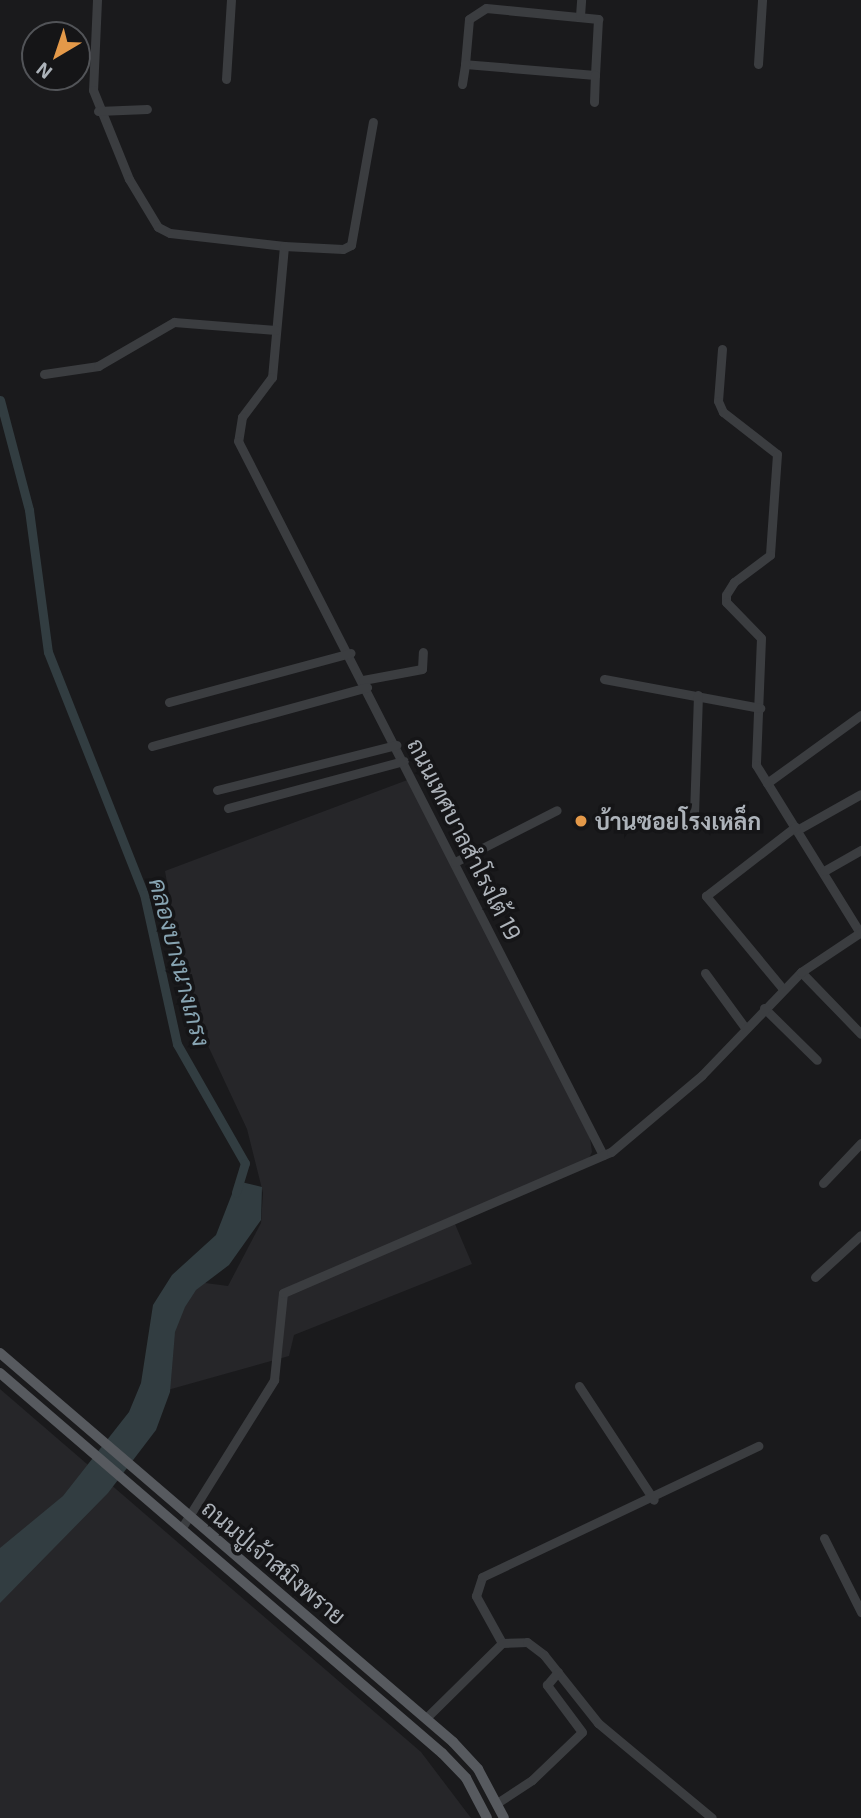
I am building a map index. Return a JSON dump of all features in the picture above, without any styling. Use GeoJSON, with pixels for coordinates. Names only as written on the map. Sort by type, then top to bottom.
{"type":"FeatureCollection","features":[{"type":"Feature","properties":{"kind":"main road","name":"ถนนปู่เจ้าสมิงพราย"},"geometry":{"type":"LineString","coordinates":[[0,1353],[68,1415],[426,1718],[478,1769],[504,1818]]}},
{"type":"Feature","properties":{"kind":"main road","name":"ถนนปู่เจ้าสมิงพราย"},"geometry":{"type":"LineString","coordinates":[[0,1373],[442,1753],[466,1778],[487,1818]]}},
{"type":"Feature","properties":{"kind":"street"},"geometry":{"type":"LineString","coordinates":[[97,0],[93,90],[98,111],[129,179],[164,231],[284,246],[343,249],[351,245],[373,122]]}},
{"type":"Feature","properties":{"kind":"street"},"geometry":{"type":"LineString","coordinates":[[226,79],[231,0]]}},
{"type":"Feature","properties":{"kind":"street"},"geometry":{"type":"LineString","coordinates":[[580,16],[581,0]]}},
{"type":"Feature","properties":{"kind":"street"},"geometry":{"type":"LineString","coordinates":[[758,64],[762,0]]}},
{"type":"Feature","properties":{"kind":"street"},"geometry":{"type":"LineString","coordinates":[[463,84],[469,19],[487,4],[580,16],[599,21],[594,102]]}},
{"type":"Feature","properties":{"kind":"street"},"geometry":{"type":"LineString","coordinates":[[465,64],[596,75]]}},
{"type":"Feature","properties":{"kind":"street"},"geometry":{"type":"LineString","coordinates":[[98,111],[147,110]]}},
{"type":"Feature","properties":{"kind":"street","name":"ถนนเทศบาลสำโรงใต้ 19"},"geometry":{"type":"LineString","coordinates":[[284,246],[272,376],[242,417],[238,441],[350,653],[455,862],[611,1151]]}},
{"type":"Feature","properties":{"kind":"street"},"geometry":{"type":"LineString","coordinates":[[44,374],[98,366],[174,322],[276,330]]}},
{"type":"Feature","properties":{"kind":"street"},"geometry":{"type":"LineString","coordinates":[[181,1529],[191,1519],[274,1380],[283,1293],[611,1151],[746,1029],[801,972],[861,933],[756,765],[761,638],[726,602],[726,595],[734,582],[770,555],[777,454],[723,412],[718,401],[722,349]]}},
{"type":"Feature","properties":{"kind":"street"},"geometry":{"type":"LineString","coordinates":[[152,747],[422,669],[423,652]]}},
{"type":"Feature","properties":{"kind":"street"},"geometry":{"type":"LineString","coordinates":[[169,702],[350,653]]}},
{"type":"Feature","properties":{"kind":"street"},"geometry":{"type":"LineString","coordinates":[[604,679],[760,708]]}},
{"type":"Feature","properties":{"kind":"street"},"geometry":{"type":"LineString","coordinates":[[694,815],[698,695]]}},
{"type":"Feature","properties":{"kind":"street"},"geometry":{"type":"LineString","coordinates":[[767,783],[861,715]]}},
{"type":"Feature","properties":{"kind":"street"},"geometry":{"type":"LineString","coordinates":[[217,790],[396,745]]}},
{"type":"Feature","properties":{"kind":"street"},"geometry":{"type":"LineString","coordinates":[[228,808],[404,761]]}},
{"type":"Feature","properties":{"kind":"street"},"geometry":{"type":"LineString","coordinates":[[783,989],[706,896],[796,829],[861,794]]}},
{"type":"Feature","properties":{"kind":"street"},"geometry":{"type":"LineString","coordinates":[[455,862],[556,810]]}},
{"type":"Feature","properties":{"kind":"street"},"geometry":{"type":"LineString","coordinates":[[824,871],[861,850]]}},
{"type":"Feature","properties":{"kind":"street"},"geometry":{"type":"LineString","coordinates":[[801,972],[861,1034]]}},
{"type":"Feature","properties":{"kind":"street"},"geometry":{"type":"LineString","coordinates":[[705,973],[746,1029]]}},
{"type":"Feature","properties":{"kind":"street"},"geometry":{"type":"LineString","coordinates":[[764,1008],[817,1060]]}},
{"type":"Feature","properties":{"kind":"street"},"geometry":{"type":"LineString","coordinates":[[822,1183],[861,1143]]}},
{"type":"Feature","properties":{"kind":"street"},"geometry":{"type":"LineString","coordinates":[[815,1277],[861,1235]]}},
{"type":"Feature","properties":{"kind":"street"},"geometry":{"type":"LineString","coordinates":[[579,1386],[654,1500]]}},
{"type":"Feature","properties":{"kind":"street"},"geometry":{"type":"LineString","coordinates":[[502,1643],[476,1596],[482,1577],[654,1500],[758,1446]]}},
{"type":"Feature","properties":{"kind":"street"},"geometry":{"type":"LineString","coordinates":[[824,1538],[861,1612]]}},
{"type":"Feature","properties":{"kind":"street"},"geometry":{"type":"LineString","coordinates":[[426,1718],[502,1643],[527,1642],[558,1672],[598,1723],[712,1818]]}},
{"type":"Feature","properties":{"kind":"street"},"geometry":{"type":"LineString","coordinates":[[498,1804],[532,1780],[582,1732],[547,1685],[558,1672]]}},
{"type":"Feature","properties":{"kind":"shaded area"},"geometry":{"type":"Polygon","coordinates":[[[410,779],[590,1138],[592,1152],[588,1160],[455,1224],[472,1264],[294,1335],[289,1356],[164,1391],[178,1312],[198,1282],[228,1286],[261,1223],[263,1193],[247,1129],[188,1003],[165,871],[410,779]]]}},
{"type":"Feature","properties":{"kind":"shaded area"},"geometry":{"type":"Polygon","coordinates":[[[237,1181],[262,1187],[261,1220],[229,1265],[196,1290],[185,1307],[175,1332],[170,1392],[156,1430],[108,1493],[0,1603],[0,1548],[63,1496],[129,1412],[141,1383],[153,1305],[172,1275],[216,1235],[237,1181]]]}},
{"type":"Feature","properties":{"kind":"shaded area"},"geometry":{"type":"Polygon","coordinates":[[[0,1389],[421,1752],[471,1818],[0,1818],[0,1389]]]}},
{"type":"Feature","properties":{"kind":"waterway","name":"คลองบางนางเกรง"},"geometry":{"type":"LineString","coordinates":[[0,400],[29,510],[48,652],[144,894],[177,1044],[245,1163],[236,1193]]}},
{"type":"Feature","properties":{"kind":"place","name":"บ้านซอยโรงเหล็ก"},"geometry":{"type":"Point","coordinates":[581,821]}}]}
